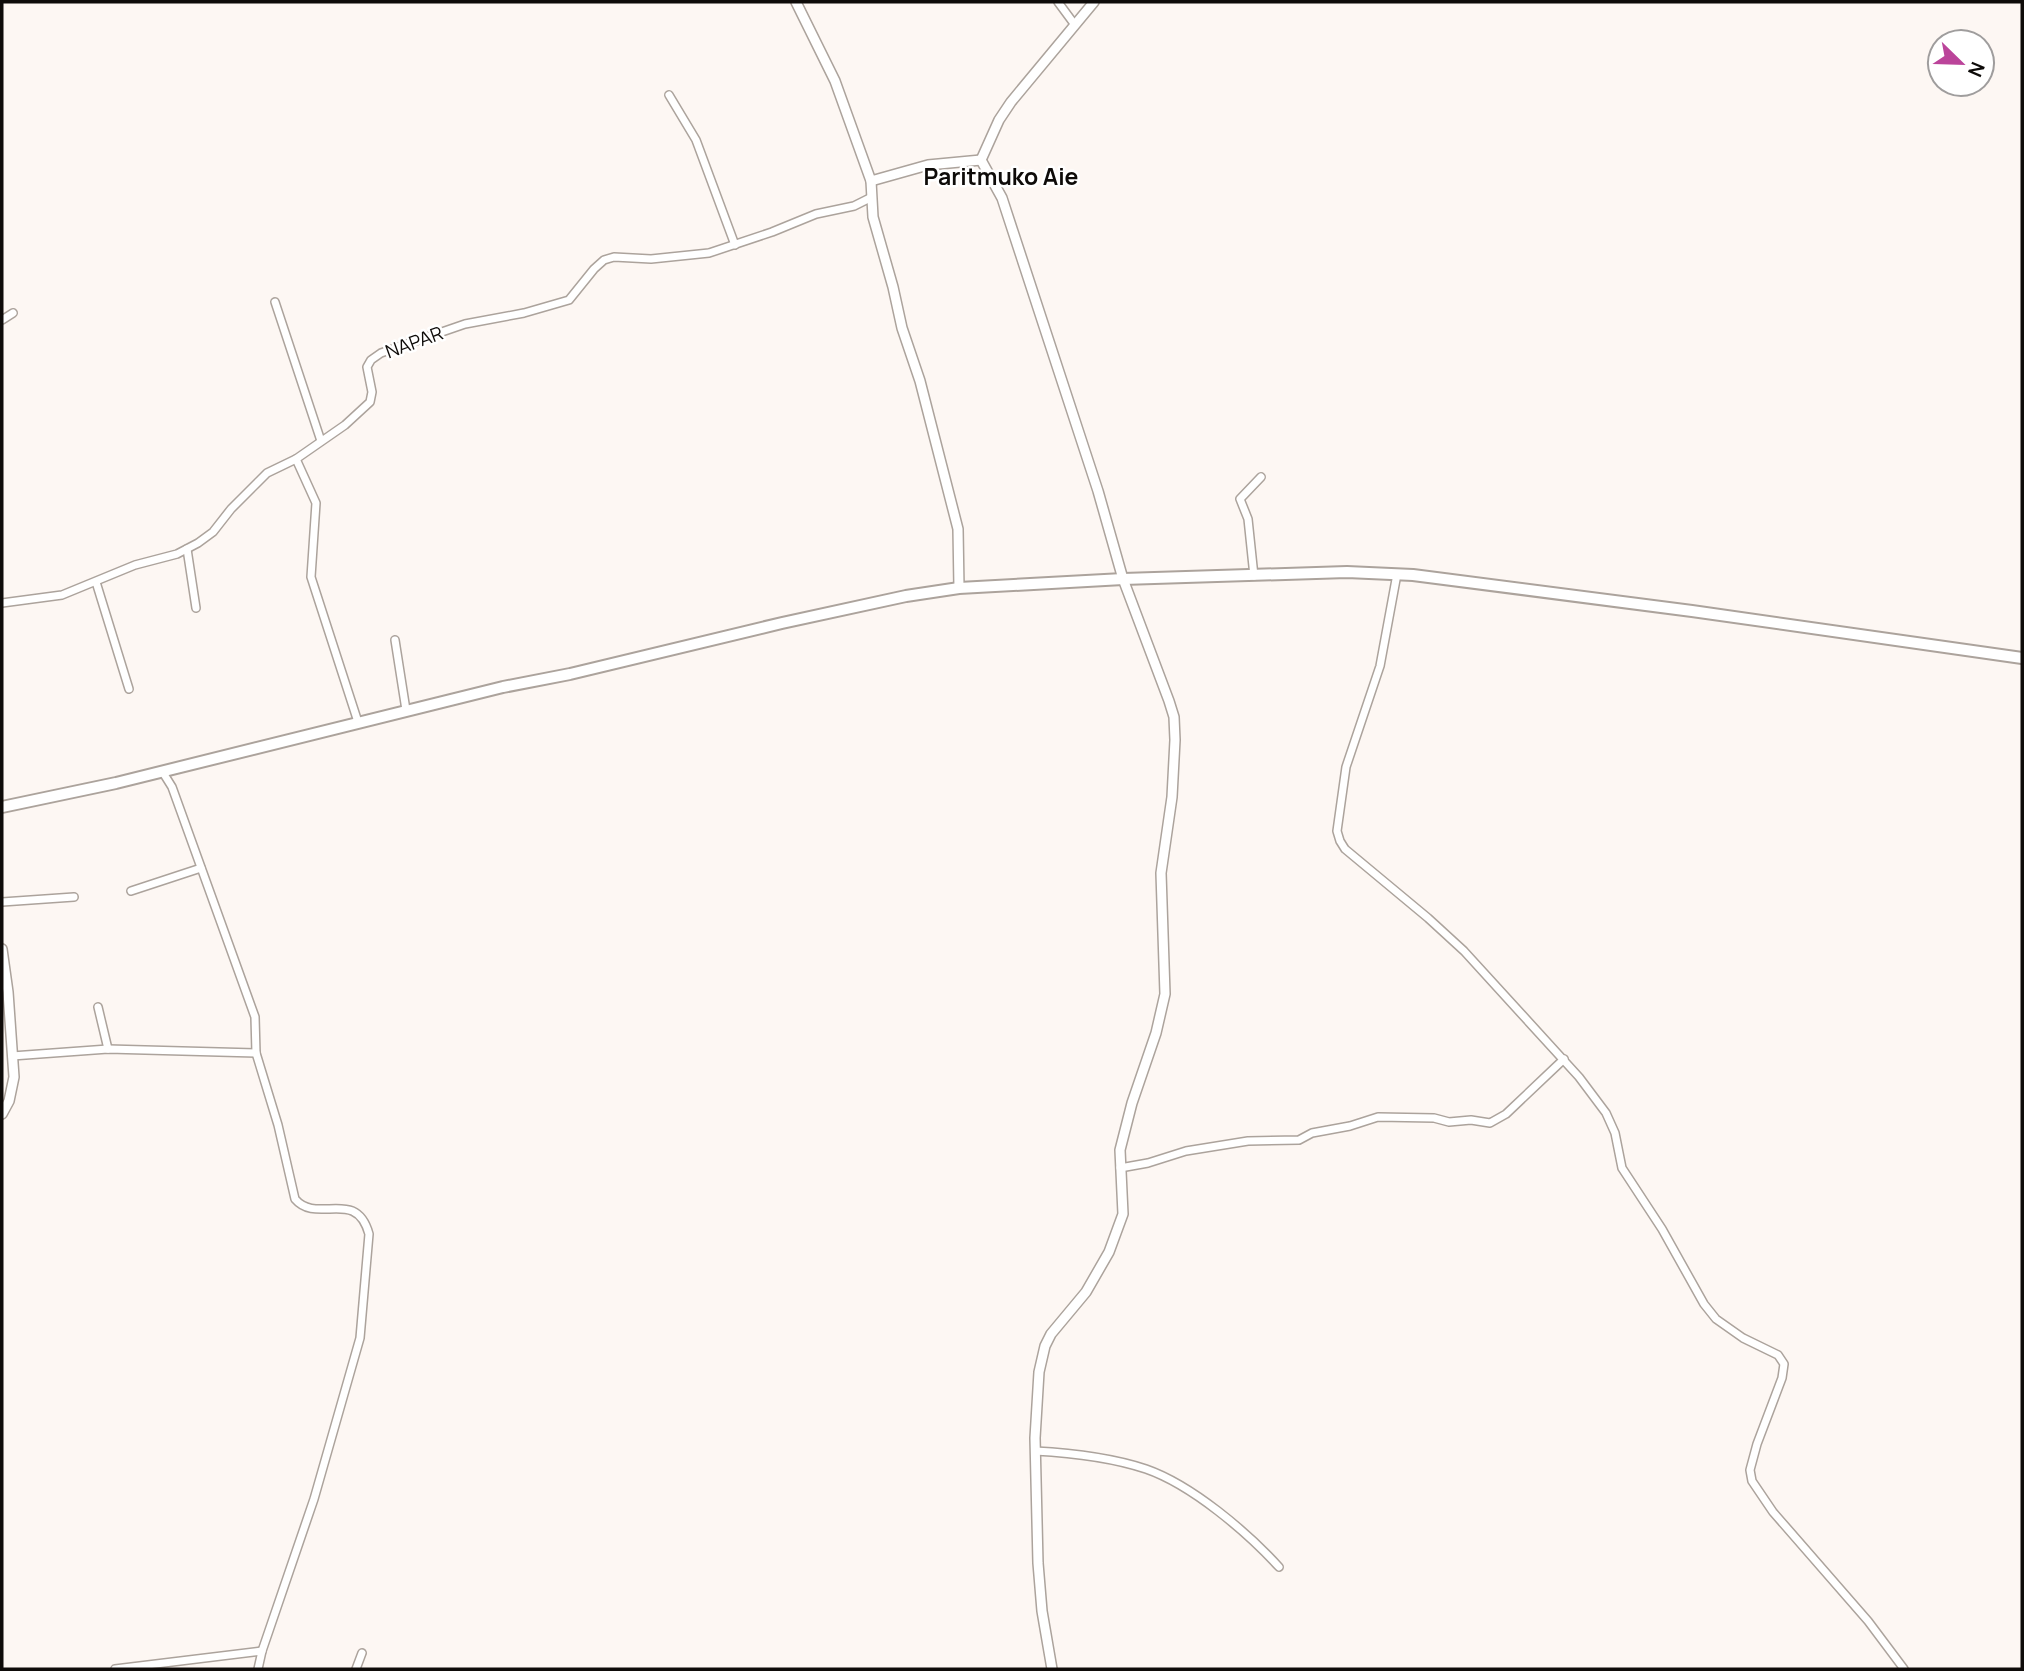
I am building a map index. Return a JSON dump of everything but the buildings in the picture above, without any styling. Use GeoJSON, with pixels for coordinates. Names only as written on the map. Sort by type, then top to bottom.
{"type":"FeatureCollection","features":[{"type":"Feature","properties":{"kind":"main road"},"geometry":{"type":"LineString","coordinates":[[2,807],[843,610],[959,589],[1123,579],[1347,572],[1396,574],[1692,611],[2022,658]]}},
{"type":"Feature","properties":{"kind":"street"},"geometry":{"type":"LineString","coordinates":[[796,2],[835,81],[871,181],[873,217],[902,328],[920,381],[958,529],[959,589]]}},
{"type":"Feature","properties":{"kind":"street"},"geometry":{"type":"LineString","coordinates":[[1058,2],[1075,24]]}},
{"type":"Feature","properties":{"kind":"street"},"geometry":{"type":"LineString","coordinates":[[981,160],[999,120],[1011,102],[1094,2]]}},
{"type":"Feature","properties":{"kind":"street"},"geometry":{"type":"LineString","coordinates":[[669,95],[696,139],[735,245]]}},
{"type":"Feature","properties":{"kind":"street"},"geometry":{"type":"LineString","coordinates":[[871,181],[928,165],[981,160]]}},
{"type":"Feature","properties":{"kind":"street"},"geometry":{"type":"LineString","coordinates":[[981,160],[1002,198],[1098,491],[1123,579],[1174,716],[1172,797],[1161,873],[1165,994],[1156,1033],[1120,1150],[1123,1214],[1109,1252],[1086,1292],[1051,1334],[1043,1353],[1036,1400],[1038,1563],[1042,1611],[1052,1669]]}},
{"type":"Feature","properties":{"kind":"street","name":"NAPAR"},"geometry":{"type":"LineString","coordinates":[[321,441],[345,425],[370,402],[372,392],[367,367],[371,360],[381,353],[466,324],[524,313],[569,300],[604,260],[614,257],[673,258],[709,253],[816,214],[854,206],[872,197]]}},
{"type":"Feature","properties":{"kind":"street"},"geometry":{"type":"LineString","coordinates":[[275,302],[321,441]]}},
{"type":"Feature","properties":{"kind":"street"},"geometry":{"type":"LineString","coordinates":[[2,320],[13,313]]}},
{"type":"Feature","properties":{"kind":"street","name":"NAPAR"},"geometry":{"type":"LineString","coordinates":[[2,603],[46,598],[96,583],[135,565],[187,549],[213,532],[231,509],[267,473],[296,459],[326,438],[321,441]]}},
{"type":"Feature","properties":{"kind":"street"},"geometry":{"type":"LineString","coordinates":[[296,459],[317,510],[311,577],[358,722]]}},
{"type":"Feature","properties":{"kind":"street"},"geometry":{"type":"LineString","coordinates":[[1254,576],[1248,519],[1240,499],[1261,477]]}},
{"type":"Feature","properties":{"kind":"street"},"geometry":{"type":"LineString","coordinates":[[187,549],[196,608]]}},
{"type":"Feature","properties":{"kind":"street"},"geometry":{"type":"LineString","coordinates":[[1396,574],[1380,666],[1346,767],[1337,831],[1339,838],[1345,849],[1356,859],[1464,951],[1563,1059],[1606,1113],[1615,1133],[1622,1168],[1662,1229],[1709,1311],[1743,1338],[1773,1352],[1782,1361],[1782,1378],[1750,1470],[1752,1481],[1773,1512],[1868,1621],[1903,1669]]}},
{"type":"Feature","properties":{"kind":"street"},"geometry":{"type":"LineString","coordinates":[[96,583],[129,689]]}},
{"type":"Feature","properties":{"kind":"street"},"geometry":{"type":"LineString","coordinates":[[396,640],[407,710]]}},
{"type":"Feature","properties":{"kind":"street"},"geometry":{"type":"LineString","coordinates":[[162,771],[172,787],[256,1017],[256,1053],[278,1125],[295,1199],[306,1207],[355,1211],[364,1219],[369,1234],[360,1338],[314,1499],[258,1669]]}},
{"type":"Feature","properties":{"kind":"street"},"geometry":{"type":"LineString","coordinates":[[131,891],[201,867]]}},
{"type":"Feature","properties":{"kind":"street"},"geometry":{"type":"LineString","coordinates":[[2,902],[74,897]]}},
{"type":"Feature","properties":{"kind":"street"},"geometry":{"type":"LineString","coordinates":[[2,949],[8,992],[13,1088],[2,1115]]}},
{"type":"Feature","properties":{"kind":"street"},"geometry":{"type":"LineString","coordinates":[[98,1007],[108,1049]]}},
{"type":"Feature","properties":{"kind":"street"},"geometry":{"type":"LineString","coordinates":[[12,1056],[108,1049],[256,1053]]}},
{"type":"Feature","properties":{"kind":"street"},"geometry":{"type":"LineString","coordinates":[[1119,1168],[1148,1163],[1186,1151],[1248,1141],[1299,1140],[1312,1133],[1350,1126],[1378,1117],[1490,1123],[1506,1114],[1563,1059]]}},
{"type":"Feature","properties":{"kind":"street"},"geometry":{"type":"LineString","coordinates":[[1035,1451],[1095,1456],[1165,1476],[1241,1528],[1279,1567]]}},
{"type":"Feature","properties":{"kind":"street"},"geometry":{"type":"LineString","coordinates":[[115,1669],[262,1651]]}},
{"type":"Feature","properties":{"kind":"street"},"geometry":{"type":"LineString","coordinates":[[356,1669],[362,1653]]}},
{"type":"Feature","properties":{"kind":"district","name":"Paritmuko Aie"},"geometry":{"type":"Point","coordinates":[1001,177]}}]}
